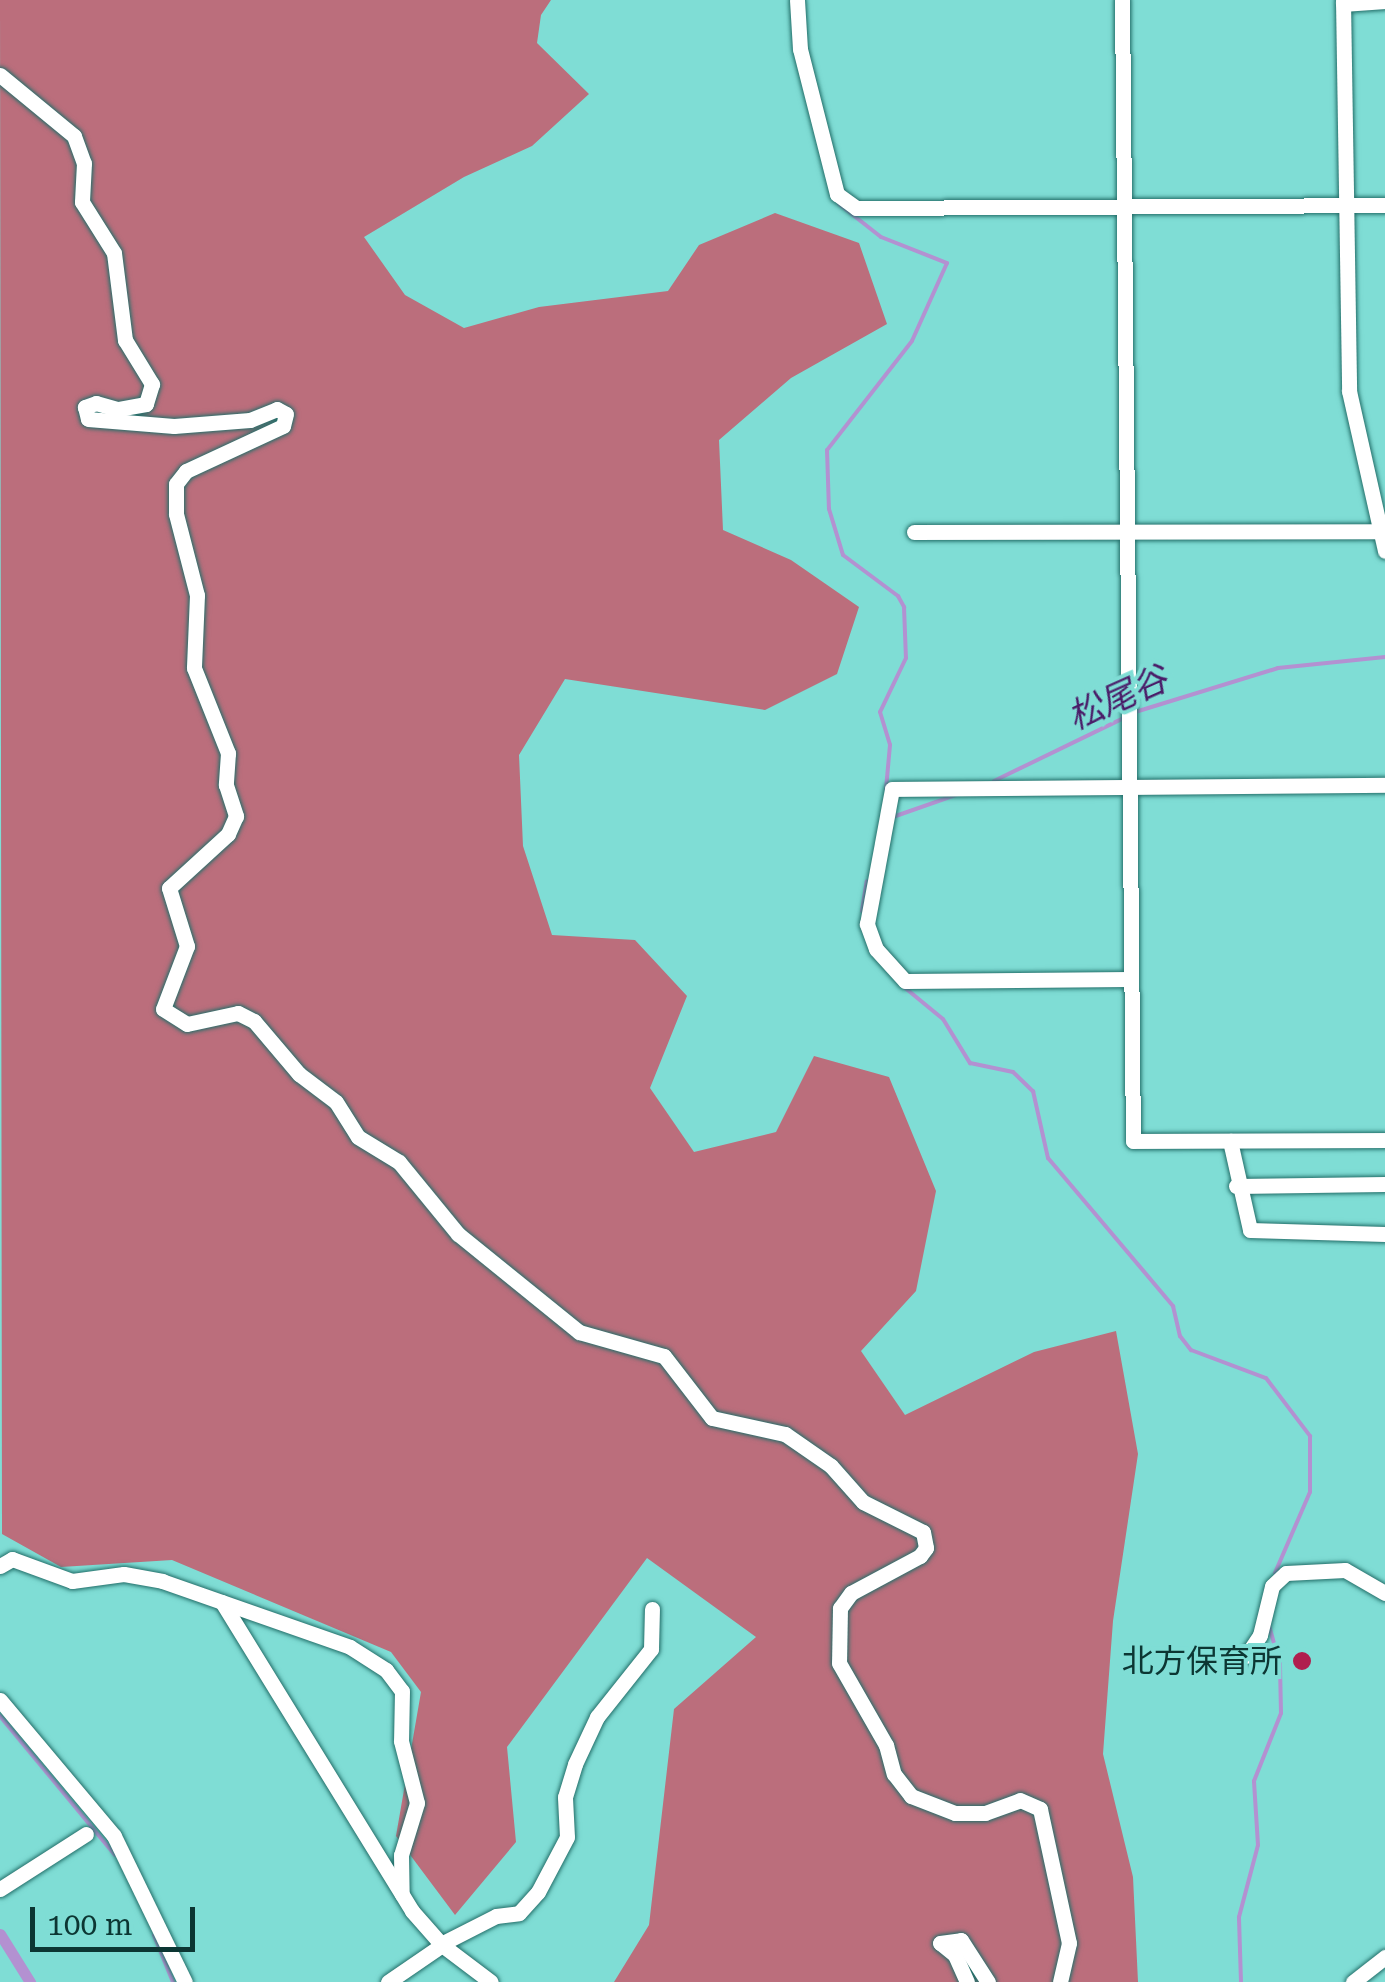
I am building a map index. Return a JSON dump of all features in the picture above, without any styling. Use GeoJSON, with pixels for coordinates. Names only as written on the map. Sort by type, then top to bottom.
{"type":"FeatureCollection","features":[{"type":"Feature","properties":{"kind":"street"},"geometry":{"type":"LineString","coordinates":[[797,0],[800,49],[837,194],[846,204],[1385,205]]}},
{"type":"Feature","properties":{"kind":"street"},"geometry":{"type":"LineString","coordinates":[[1122,0],[1133,1141],[1385,1140]]}},
{"type":"Feature","properties":{"kind":"street"},"geometry":{"type":"LineString","coordinates":[[1385,1],[1344,2],[1349,391],[1385,551]]}},
{"type":"Feature","properties":{"kind":"street"},"geometry":{"type":"LineString","coordinates":[[0,75],[74,136],[84,162],[82,202],[114,252],[125,340],[152,384],[146,404],[117,409],[96,403],[85,407],[88,419],[156,426],[250,420],[277,409],[286,414],[283,426],[186,471],[176,484],[176,514],[196,595],[194,668],[208,717],[225,744],[236,816],[228,834],[168,888],[187,946],[163,1009],[186,1024],[238,1014],[254,1022],[299,1074],[336,1102],[358,1138],[399,1162],[458,1234],[579,1332],[664,1356],[712,1418],[786,1434],[831,1466],[864,1502],[923,1532],[926,1548],[920,1556],[851,1593],[840,1608],[839,1663],[886,1745],[894,1774],[911,1796],[956,1813],[985,1813],[1020,1800],[1040,1809],[1069,1944],[1060,1982]]}},
{"type":"Feature","properties":{"kind":"street"},"geometry":{"type":"LineString","coordinates":[[914,532],[1383,531]]}},
{"type":"Feature","properties":{"kind":"street"},"geometry":{"type":"LineString","coordinates":[[1130,979],[905,981],[876,949],[867,924],[892,789],[1385,784]]}},
{"type":"Feature","properties":{"kind":"street"},"geometry":{"type":"LineString","coordinates":[[1230,1140],[1236,1186],[1250,1230],[1385,1234]]}},
{"type":"Feature","properties":{"kind":"street"},"geometry":{"type":"LineString","coordinates":[[1236,1186],[1385,1184]]}},
{"type":"Feature","properties":{"kind":"street"},"geometry":{"type":"LineString","coordinates":[[0,1566],[18,1560],[72,1581],[136,1575],[350,1647],[396,1680],[417,1802],[400,1855],[402,1894]]}},
{"type":"Feature","properties":{"kind":"street"},"geometry":{"type":"LineString","coordinates":[[1246,1656],[1260,1634],[1272,1586],[1286,1573],[1345,1570],[1385,1593]]}},
{"type":"Feature","properties":{"kind":"street"},"geometry":{"type":"LineString","coordinates":[[222,1602],[402,1894],[443,1943],[492,1982]]}},
{"type":"Feature","properties":{"kind":"street"},"geometry":{"type":"LineString","coordinates":[[388,1982],[443,1943],[496,1916],[519,1913],[538,1892],[567,1837],[565,1797],[575,1764],[597,1717],[651,1649],[652,1609]]}},
{"type":"Feature","properties":{"kind":"street"},"geometry":{"type":"LineString","coordinates":[[0,1700],[124,1850],[184,1982]]}},
{"type":"Feature","properties":{"kind":"street"},"geometry":{"type":"LineString","coordinates":[[0,1889],[86,1834]]}},
{"type":"Feature","properties":{"kind":"street"},"geometry":{"type":"LineString","coordinates":[[967,1982],[955,1956],[940,1943],[961,1940],[988,1982]]}},
{"type":"Feature","properties":{"kind":"street"},"geometry":{"type":"LineString","coordinates":[[1353,1982],[1385,1957]]}},
{"type":"Feature","properties":{"kind":"shaded area"},"geometry":{"type":"Polygon","coordinates":[[[0,0],[551,0],[541,15],[537,43],[589,94],[532,146],[464,177],[364,237],[405,295],[464,328],[539,307],[668,291],[699,245],[775,213],[859,243],[887,324],[791,378],[719,440],[723,530],[791,560],[859,607],[837,674],[765,710],[565,679],[519,755],[523,846],[552,935],[635,940],[687,996],[650,1088],[694,1152],[776,1132],[814,1056],[889,1077],[936,1191],[916,1291],[861,1351],[905,1415],[1034,1352],[1116,1331],[1138,1454],[1113,1621],[1103,1754],[1133,1877],[1138,1982],[614,1982],[649,1925],[674,1709],[756,1637],[647,1558],[507,1747],[516,1842],[455,1915],[396,1836],[421,1692],[391,1652],[172,1560],[61,1567],[2,1534],[0,0]]]}},
{"type":"Feature","properties":{"kind":"waterway"},"geometry":{"type":"LineString","coordinates":[[839,204],[881,237],[947,263],[912,341],[827,450],[829,509],[843,555],[898,596],[904,607],[906,658],[880,712],[890,745],[886,789]]}},
{"type":"Feature","properties":{"kind":"waterway","name":"松尾谷"},"geometry":{"type":"LineString","coordinates":[[1132,713],[1278,668],[1385,657]]}},
{"type":"Feature","properties":{"kind":"waterway","name":"松尾谷"},"geometry":{"type":"LineString","coordinates":[[994,781],[1124,718]]}},
{"type":"Feature","properties":{"kind":"waterway","name":"松尾谷"},"geometry":{"type":"LineString","coordinates":[[890,818],[956,795]]}},
{"type":"Feature","properties":{"kind":"waterway"},"geometry":{"type":"LineString","coordinates":[[862,911],[867,881]]}},
{"type":"Feature","properties":{"kind":"waterway"},"geometry":{"type":"LineString","coordinates":[[904,987],[943,1019],[970,1063],[1013,1072],[1033,1091],[1048,1158],[1173,1306],[1180,1336],[1191,1350],[1266,1378],[1310,1436],[1310,1492],[1275,1573]]}},
{"type":"Feature","properties":{"kind":"waterway"},"geometry":{"type":"LineString","coordinates":[[1241,1982],[1239,1917],[1258,1845],[1254,1781],[1281,1713],[1280,1664],[1269,1626]]}},
{"type":"Feature","properties":{"kind":"waterway"},"geometry":{"type":"LineString","coordinates":[[0,1716],[115,1855]]}},
{"type":"Feature","properties":{"kind":"waterway"},"geometry":{"type":"LineString","coordinates":[[0,1934],[30,1982]]}},
{"type":"Feature","properties":{"kind":"waterway"},"geometry":{"type":"LineString","coordinates":[[154,1935],[173,1982]]}},
{"type":"Feature","properties":{"kind":"place","name":"北方保育所"},"geometry":{"type":"Point","coordinates":[1302,1661]}}]}
